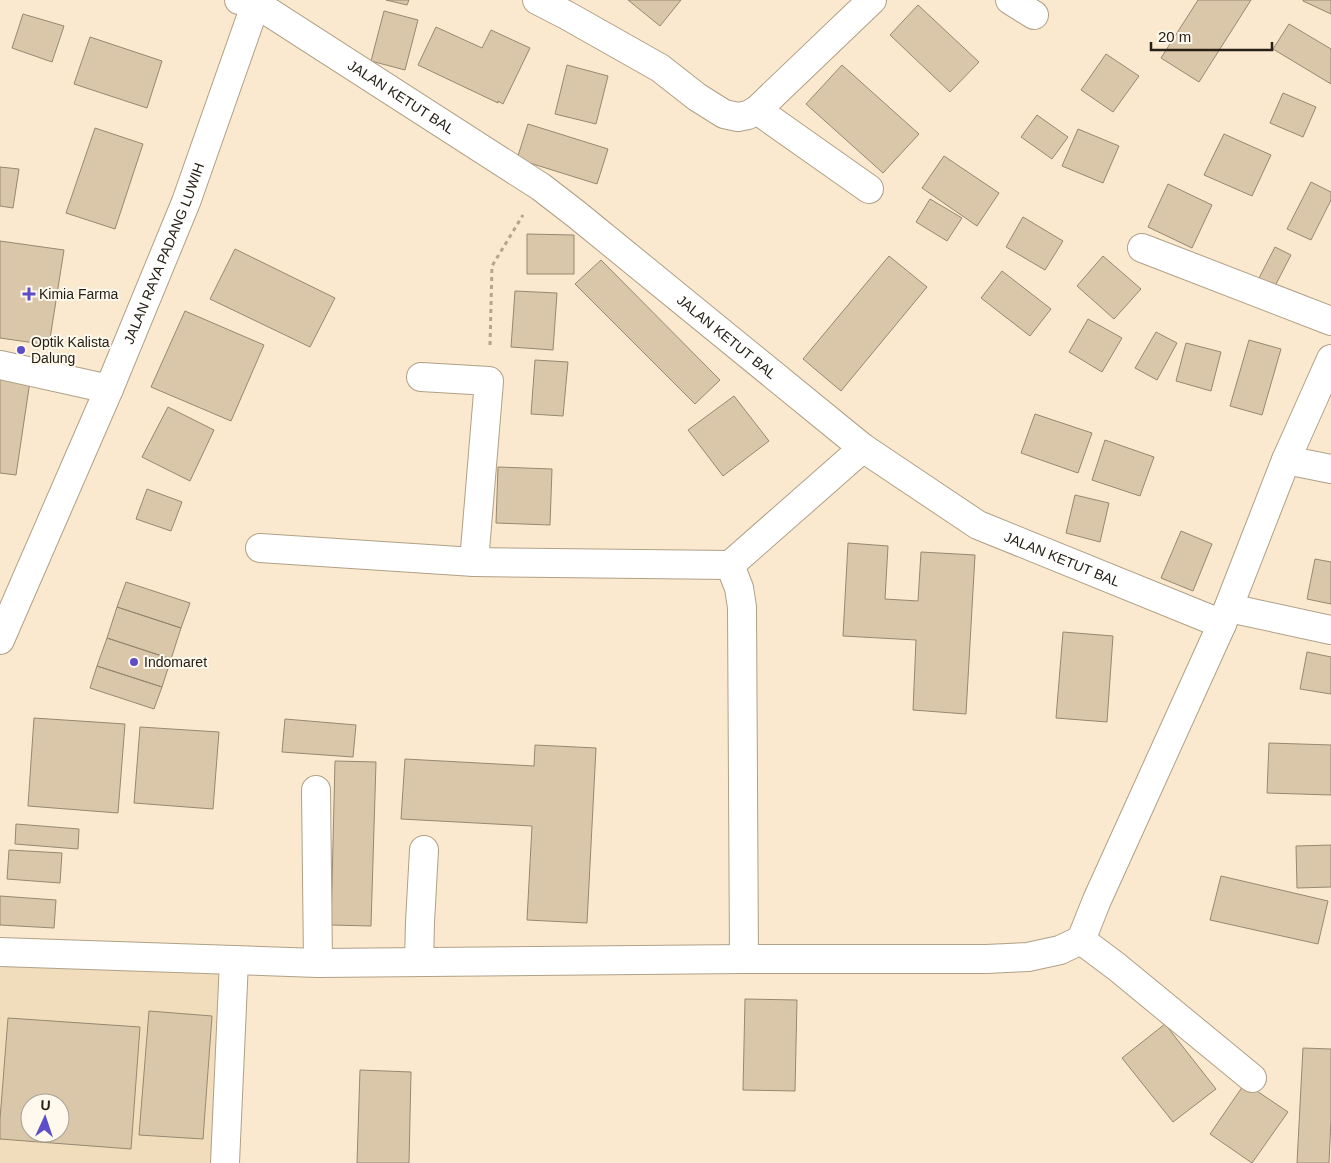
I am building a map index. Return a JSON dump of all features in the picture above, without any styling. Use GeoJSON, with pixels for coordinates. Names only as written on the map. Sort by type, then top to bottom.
{"type":"FeatureCollection","features":[{"type":"Feature","properties":{"kind":"street"},"geometry":{"type":"LineString","coordinates":[[537,0],[660,68],[697,97],[724,114],[738,117],[748,115],[757,110],[872,0]]}},
{"type":"Feature","properties":{"kind":"street"},"geometry":{"type":"LineString","coordinates":[[1010,0],[1034,15]]}},
{"type":"Feature","properties":{"kind":"street","name":"JALAN KETUT BAL"},"geometry":{"type":"LineString","coordinates":[[250,1],[540,187],[576,214],[863,448],[978,525],[1226,616],[1331,630]]}},
{"type":"Feature","properties":{"kind":"street","name":"JALAN RAYA PADANG LUWIH"},"geometry":{"type":"LineString","coordinates":[[0,640],[109,389],[186,202],[250,1]]}},
{"type":"Feature","properties":{"kind":"street"},"geometry":{"type":"LineString","coordinates":[[757,110],[868,189]]}},
{"type":"Feature","properties":{"kind":"street"},"geometry":{"type":"LineString","coordinates":[[1142,248],[1331,321]]}},
{"type":"Feature","properties":{"kind":"street"},"geometry":{"type":"LineString","coordinates":[[0,952],[318,963],[986,959],[1028,957],[1060,950],[1081,940],[1097,900],[1226,616],[1286,460],[1331,359]]}},
{"type":"Feature","properties":{"kind":"street"},"geometry":{"type":"LineString","coordinates":[[0,365],[109,389]]}},
{"type":"Feature","properties":{"kind":"street"},"geometry":{"type":"LineString","coordinates":[[421,377],[489,381],[474,562]]}},
{"type":"Feature","properties":{"kind":"street"},"geometry":{"type":"LineString","coordinates":[[260,548],[474,562],[730,564],[863,448]]}},
{"type":"Feature","properties":{"kind":"street"},"geometry":{"type":"LineString","coordinates":[[1286,460],[1331,469]]}},
{"type":"Feature","properties":{"kind":"street"},"geometry":{"type":"LineString","coordinates":[[730,564],[739,588],[742,607],[744,959]]}},
{"type":"Feature","properties":{"kind":"street"},"geometry":{"type":"LineString","coordinates":[[316,790],[318,963]]}},
{"type":"Feature","properties":{"kind":"street"},"geometry":{"type":"LineString","coordinates":[[419,962],[424,850]]}},
{"type":"Feature","properties":{"kind":"street"},"geometry":{"type":"LineString","coordinates":[[1081,940],[1117,967],[1252,1078]]}},
{"type":"Feature","properties":{"kind":"street"},"geometry":{"type":"LineString","coordinates":[[225,1163],[234,961]]}},
{"type":"Feature","properties":{"kind":"path"},"geometry":{"type":"LineString","coordinates":[[489,381],[492,266],[540,187]]}},
{"type":"Feature","properties":{"kind":"shaded area"},"geometry":{"type":"Polygon","coordinates":[[[0,956],[241,970],[236,1163],[0,1163],[0,956]]]}},
{"type":"Feature","properties":{"kind":"building"},"geometry":{"type":"Polygon","coordinates":[[[386,0],[409,0],[407,5],[386,0]]]}},
{"type":"Feature","properties":{"kind":"building"},"geometry":{"type":"Polygon","coordinates":[[[628,0],[681,0],[660,26],[628,0]]]}},
{"type":"Feature","properties":{"kind":"building"},"geometry":{"type":"Polygon","coordinates":[[[1198,0],[1251,0],[1199,82],[1161,58],[1198,0]]]}},
{"type":"Feature","properties":{"kind":"building"},"geometry":{"type":"Polygon","coordinates":[[[1331,0],[1331,14],[1303,1],[1331,0]]]}},
{"type":"Feature","properties":{"kind":"building"},"geometry":{"type":"Polygon","coordinates":[[[918,5],[979,62],[950,92],[890,35],[918,5]]]}},
{"type":"Feature","properties":{"kind":"building"},"geometry":{"type":"Polygon","coordinates":[[[384,11],[418,20],[405,70],[371,61],[384,11]]]}},
{"type":"Feature","properties":{"kind":"building"},"geometry":{"type":"Polygon","coordinates":[[[23,14],[64,26],[52,62],[12,48],[23,14]]]}},
{"type":"Feature","properties":{"kind":"building"},"geometry":{"type":"Polygon","coordinates":[[[1289,24],[1331,49],[1331,84],[1273,49],[1289,24]]]}},
{"type":"Feature","properties":{"kind":"building"},"geometry":{"type":"Polygon","coordinates":[[[436,27],[482,48],[491,30],[530,48],[503,104],[418,65],[436,27]]]}},
{"type":"Feature","properties":{"kind":"building"},"geometry":{"type":"Polygon","coordinates":[[[90,37],[162,61],[147,108],[74,84],[90,37]]]}},
{"type":"Feature","properties":{"kind":"building"},"geometry":{"type":"Polygon","coordinates":[[[1106,54],[1139,76],[1113,112],[1081,90],[1106,54]]]}},
{"type":"Feature","properties":{"kind":"building"},"geometry":{"type":"Polygon","coordinates":[[[567,65],[608,76],[596,124],[555,114],[567,65]]]}},
{"type":"Feature","properties":{"kind":"building"},"geometry":{"type":"Polygon","coordinates":[[[842,65],[919,134],[883,173],[806,104],[842,65]]]}},
{"type":"Feature","properties":{"kind":"building"},"geometry":{"type":"Polygon","coordinates":[[[1283,93],[1316,107],[1303,137],[1270,123],[1283,93]]]}},
{"type":"Feature","properties":{"kind":"building"},"geometry":{"type":"Polygon","coordinates":[[[1037,115],[1068,137],[1052,159],[1021,137],[1037,115]]]}},
{"type":"Feature","properties":{"kind":"building"},"geometry":{"type":"Polygon","coordinates":[[[528,124],[608,149],[597,184],[517,159],[528,124]]]}},
{"type":"Feature","properties":{"kind":"building"},"geometry":{"type":"Polygon","coordinates":[[[95,128],[143,144],[115,229],[66,213],[95,128]]]}},
{"type":"Feature","properties":{"kind":"building"},"geometry":{"type":"Polygon","coordinates":[[[1078,129],[1119,146],[1103,183],[1062,166],[1078,129]]]}},
{"type":"Feature","properties":{"kind":"building"},"geometry":{"type":"Polygon","coordinates":[[[1224,134],[1271,155],[1252,196],[1204,175],[1224,134]]]}},
{"type":"Feature","properties":{"kind":"building"},"geometry":{"type":"Polygon","coordinates":[[[944,156],[999,193],[977,226],[922,188],[944,156]]]}},
{"type":"Feature","properties":{"kind":"building"},"geometry":{"type":"Polygon","coordinates":[[[0,167],[19,169],[13,208],[0,206],[0,167]]]}},
{"type":"Feature","properties":{"kind":"building"},"geometry":{"type":"Polygon","coordinates":[[[1311,182],[1331,192],[1331,200],[1311,240],[1287,229],[1311,182]]]}},
{"type":"Feature","properties":{"kind":"building"},"geometry":{"type":"Polygon","coordinates":[[[1168,184],[1212,205],[1192,248],[1148,227],[1168,184]]]}},
{"type":"Feature","properties":{"kind":"building"},"geometry":{"type":"Polygon","coordinates":[[[930,199],[962,218],[947,241],[916,222],[930,199]]]}},
{"type":"Feature","properties":{"kind":"building"},"geometry":{"type":"Polygon","coordinates":[[[1023,217],[1063,241],[1045,270],[1006,247],[1023,217]]]}},
{"type":"Feature","properties":{"kind":"building"},"geometry":{"type":"Polygon","coordinates":[[[527,234],[574,235],[574,274],[527,274],[527,234]]]}},
{"type":"Feature","properties":{"kind":"building","name":"Kimia Farma"},"geometry":{"type":"Polygon","coordinates":[[[0,241],[64,250],[49,345],[0,338],[0,241]]]}},
{"type":"Feature","properties":{"kind":"building"},"geometry":{"type":"Polygon","coordinates":[[[1275,247],[1291,255],[1275,286],[1259,278],[1275,247]]]}},
{"type":"Feature","properties":{"kind":"building"},"geometry":{"type":"Polygon","coordinates":[[[235,249],[335,298],[310,347],[210,299],[235,249]]]}},
{"type":"Feature","properties":{"kind":"building"},"geometry":{"type":"Polygon","coordinates":[[[889,256],[927,287],[841,391],[803,359],[889,256]]]}},
{"type":"Feature","properties":{"kind":"building"},"geometry":{"type":"Polygon","coordinates":[[[1103,256],[1141,289],[1114,319],[1077,286],[1103,256]]]}},
{"type":"Feature","properties":{"kind":"building"},"geometry":{"type":"Polygon","coordinates":[[[601,260],[720,380],[695,404],[575,284],[601,260]]]}},
{"type":"Feature","properties":{"kind":"building"},"geometry":{"type":"Polygon","coordinates":[[[1002,271],[1051,309],[1030,336],[981,298],[1002,271]]]}},
{"type":"Feature","properties":{"kind":"building"},"geometry":{"type":"Polygon","coordinates":[[[515,291],[557,293],[553,350],[511,347],[515,291]]]}},
{"type":"Feature","properties":{"kind":"building"},"geometry":{"type":"Polygon","coordinates":[[[185,311],[264,345],[231,421],[151,387],[185,311]]]}},
{"type":"Feature","properties":{"kind":"building"},"geometry":{"type":"Polygon","coordinates":[[[1088,319],[1122,338],[1102,372],[1069,352],[1088,319]]]}},
{"type":"Feature","properties":{"kind":"building"},"geometry":{"type":"Polygon","coordinates":[[[1156,332],[1177,343],[1157,380],[1135,368],[1156,332]]]}},
{"type":"Feature","properties":{"kind":"building"},"geometry":{"type":"Polygon","coordinates":[[[1249,340],[1281,349],[1262,415],[1230,406],[1249,340]]]}},
{"type":"Feature","properties":{"kind":"building"},"geometry":{"type":"Polygon","coordinates":[[[1186,343],[1221,352],[1211,391],[1176,381],[1186,343]]]}},
{"type":"Feature","properties":{"kind":"building"},"geometry":{"type":"Polygon","coordinates":[[[535,360],[568,362],[563,416],[531,414],[535,360]]]}},
{"type":"Feature","properties":{"kind":"building"},"geometry":{"type":"Polygon","coordinates":[[[0,377],[30,381],[16,475],[0,473],[0,377]]]}},
{"type":"Feature","properties":{"kind":"building"},"geometry":{"type":"Polygon","coordinates":[[[734,396],[769,441],[723,476],[688,430],[734,396]]]}},
{"type":"Feature","properties":{"kind":"building"},"geometry":{"type":"Polygon","coordinates":[[[168,407],[214,430],[190,481],[142,457],[168,407]]]}},
{"type":"Feature","properties":{"kind":"building"},"geometry":{"type":"Polygon","coordinates":[[[1035,414],[1092,433],[1078,473],[1021,453],[1035,414]]]}},
{"type":"Feature","properties":{"kind":"building"},"geometry":{"type":"Polygon","coordinates":[[[1105,440],[1154,457],[1140,496],[1092,480],[1105,440]]]}},
{"type":"Feature","properties":{"kind":"building"},"geometry":{"type":"Polygon","coordinates":[[[498,467],[552,469],[550,525],[496,523],[498,467]]]}},
{"type":"Feature","properties":{"kind":"building"},"geometry":{"type":"Polygon","coordinates":[[[147,489],[182,502],[171,531],[136,519],[147,489]]]}},
{"type":"Feature","properties":{"kind":"building"},"geometry":{"type":"Polygon","coordinates":[[[1075,495],[1109,503],[1100,542],[1066,533],[1075,495]]]}},
{"type":"Feature","properties":{"kind":"building"},"geometry":{"type":"Polygon","coordinates":[[[1181,531],[1212,544],[1193,591],[1161,578],[1181,531]]]}},
{"type":"Feature","properties":{"kind":"building"},"geometry":{"type":"Polygon","coordinates":[[[848,543],[888,546],[885,599],[918,601],[921,552],[975,555],[966,714],[913,710],[916,640],[843,636],[848,543]]]}},
{"type":"Feature","properties":{"kind":"building"},"geometry":{"type":"Polygon","coordinates":[[[1315,559],[1331,562],[1331,604],[1307,599],[1315,559]]]}},
{"type":"Feature","properties":{"kind":"building"},"geometry":{"type":"Polygon","coordinates":[[[126,582],[190,603],[181,628],[117,607],[126,582]]]}},
{"type":"Feature","properties":{"kind":"building"},"geometry":{"type":"Polygon","coordinates":[[[117,607],[181,628],[171,659],[107,638],[117,607]]]}},
{"type":"Feature","properties":{"kind":"building"},"geometry":{"type":"Polygon","coordinates":[[[1063,632],[1113,636],[1107,722],[1056,718],[1063,632]]]}},
{"type":"Feature","properties":{"kind":"building","name":"Indomaret"},"geometry":{"type":"Polygon","coordinates":[[[107,638],[171,659],[162,687],[97,666],[107,638]]]}},
{"type":"Feature","properties":{"kind":"building"},"geometry":{"type":"Polygon","coordinates":[[[1307,652],[1331,657],[1331,694],[1300,689],[1307,652]]]}},
{"type":"Feature","properties":{"kind":"building"},"geometry":{"type":"Polygon","coordinates":[[[97,666],[162,687],[154,709],[90,688],[97,666]]]}},
{"type":"Feature","properties":{"kind":"building"},"geometry":{"type":"Polygon","coordinates":[[[34,718],[125,724],[118,813],[28,806],[34,718]]]}},
{"type":"Feature","properties":{"kind":"building"},"geometry":{"type":"Polygon","coordinates":[[[285,719],[356,725],[353,757],[282,752],[285,719]]]}},
{"type":"Feature","properties":{"kind":"building"},"geometry":{"type":"Polygon","coordinates":[[[140,727],[219,732],[213,809],[134,803],[140,727]]]}},
{"type":"Feature","properties":{"kind":"building"},"geometry":{"type":"Polygon","coordinates":[[[1269,743],[1331,745],[1331,795],[1267,793],[1269,743]]]}},
{"type":"Feature","properties":{"kind":"building"},"geometry":{"type":"Polygon","coordinates":[[[535,745],[596,748],[587,923],[527,920],[532,826],[401,819],[405,759],[534,766],[535,745]]]}},
{"type":"Feature","properties":{"kind":"building"},"geometry":{"type":"Polygon","coordinates":[[[335,761],[376,762],[371,926],[331,925],[335,761]]]}},
{"type":"Feature","properties":{"kind":"building"},"geometry":{"type":"Polygon","coordinates":[[[16,824],[79,829],[78,849],[15,844],[16,824]]]}},
{"type":"Feature","properties":{"kind":"building"},"geometry":{"type":"Polygon","coordinates":[[[1331,845],[1331,887],[1297,888],[1296,846],[1331,845]]]}},
{"type":"Feature","properties":{"kind":"building"},"geometry":{"type":"Polygon","coordinates":[[[9,850],[62,853],[60,883],[7,879],[9,850]]]}},
{"type":"Feature","properties":{"kind":"building"},"geometry":{"type":"Polygon","coordinates":[[[1221,876],[1328,901],[1318,944],[1210,920],[1221,876]]]}},
{"type":"Feature","properties":{"kind":"building"},"geometry":{"type":"Polygon","coordinates":[[[0,896],[56,900],[54,928],[0,925],[0,896]]]}},
{"type":"Feature","properties":{"kind":"building"},"geometry":{"type":"Polygon","coordinates":[[[745,999],[797,1000],[795,1091],[743,1090],[745,999]]]}},
{"type":"Feature","properties":{"kind":"building"},"geometry":{"type":"Polygon","coordinates":[[[149,1011],[212,1016],[203,1139],[139,1135],[149,1011]]]}},
{"type":"Feature","properties":{"kind":"building"},"geometry":{"type":"Polygon","coordinates":[[[8,1018],[140,1027],[131,1149],[52,1143],[70,1143],[70,1093],[20,1093],[20,1141],[0,1139],[8,1018]]]}},
{"type":"Feature","properties":{"kind":"building"},"geometry":{"type":"Polygon","coordinates":[[[1165,1024],[1216,1089],[1173,1122],[1122,1058],[1165,1024]]]}},
{"type":"Feature","properties":{"kind":"building"},"geometry":{"type":"Polygon","coordinates":[[[1303,1048],[1331,1049],[1329,1163],[1297,1163],[1303,1048]]]}},
{"type":"Feature","properties":{"kind":"building"},"geometry":{"type":"Polygon","coordinates":[[[360,1070],[411,1072],[409,1163],[357,1163],[360,1070]]]}},
{"type":"Feature","properties":{"kind":"building"},"geometry":{"type":"Polygon","coordinates":[[[1245,1083],[1288,1112],[1252,1163],[1210,1134],[1245,1083]]]}},
{"type":"Feature","properties":{"kind":"place","name":"Kimia Farma"},"geometry":{"type":"Point","coordinates":[29,294]}},
{"type":"Feature","properties":{"kind":"place","name":"Optik Kalista Dalung"},"geometry":{"type":"Point","coordinates":[21,350]}},
{"type":"Feature","properties":{"kind":"place","name":"Indomaret"},"geometry":{"type":"Point","coordinates":[134,662]}}]}
